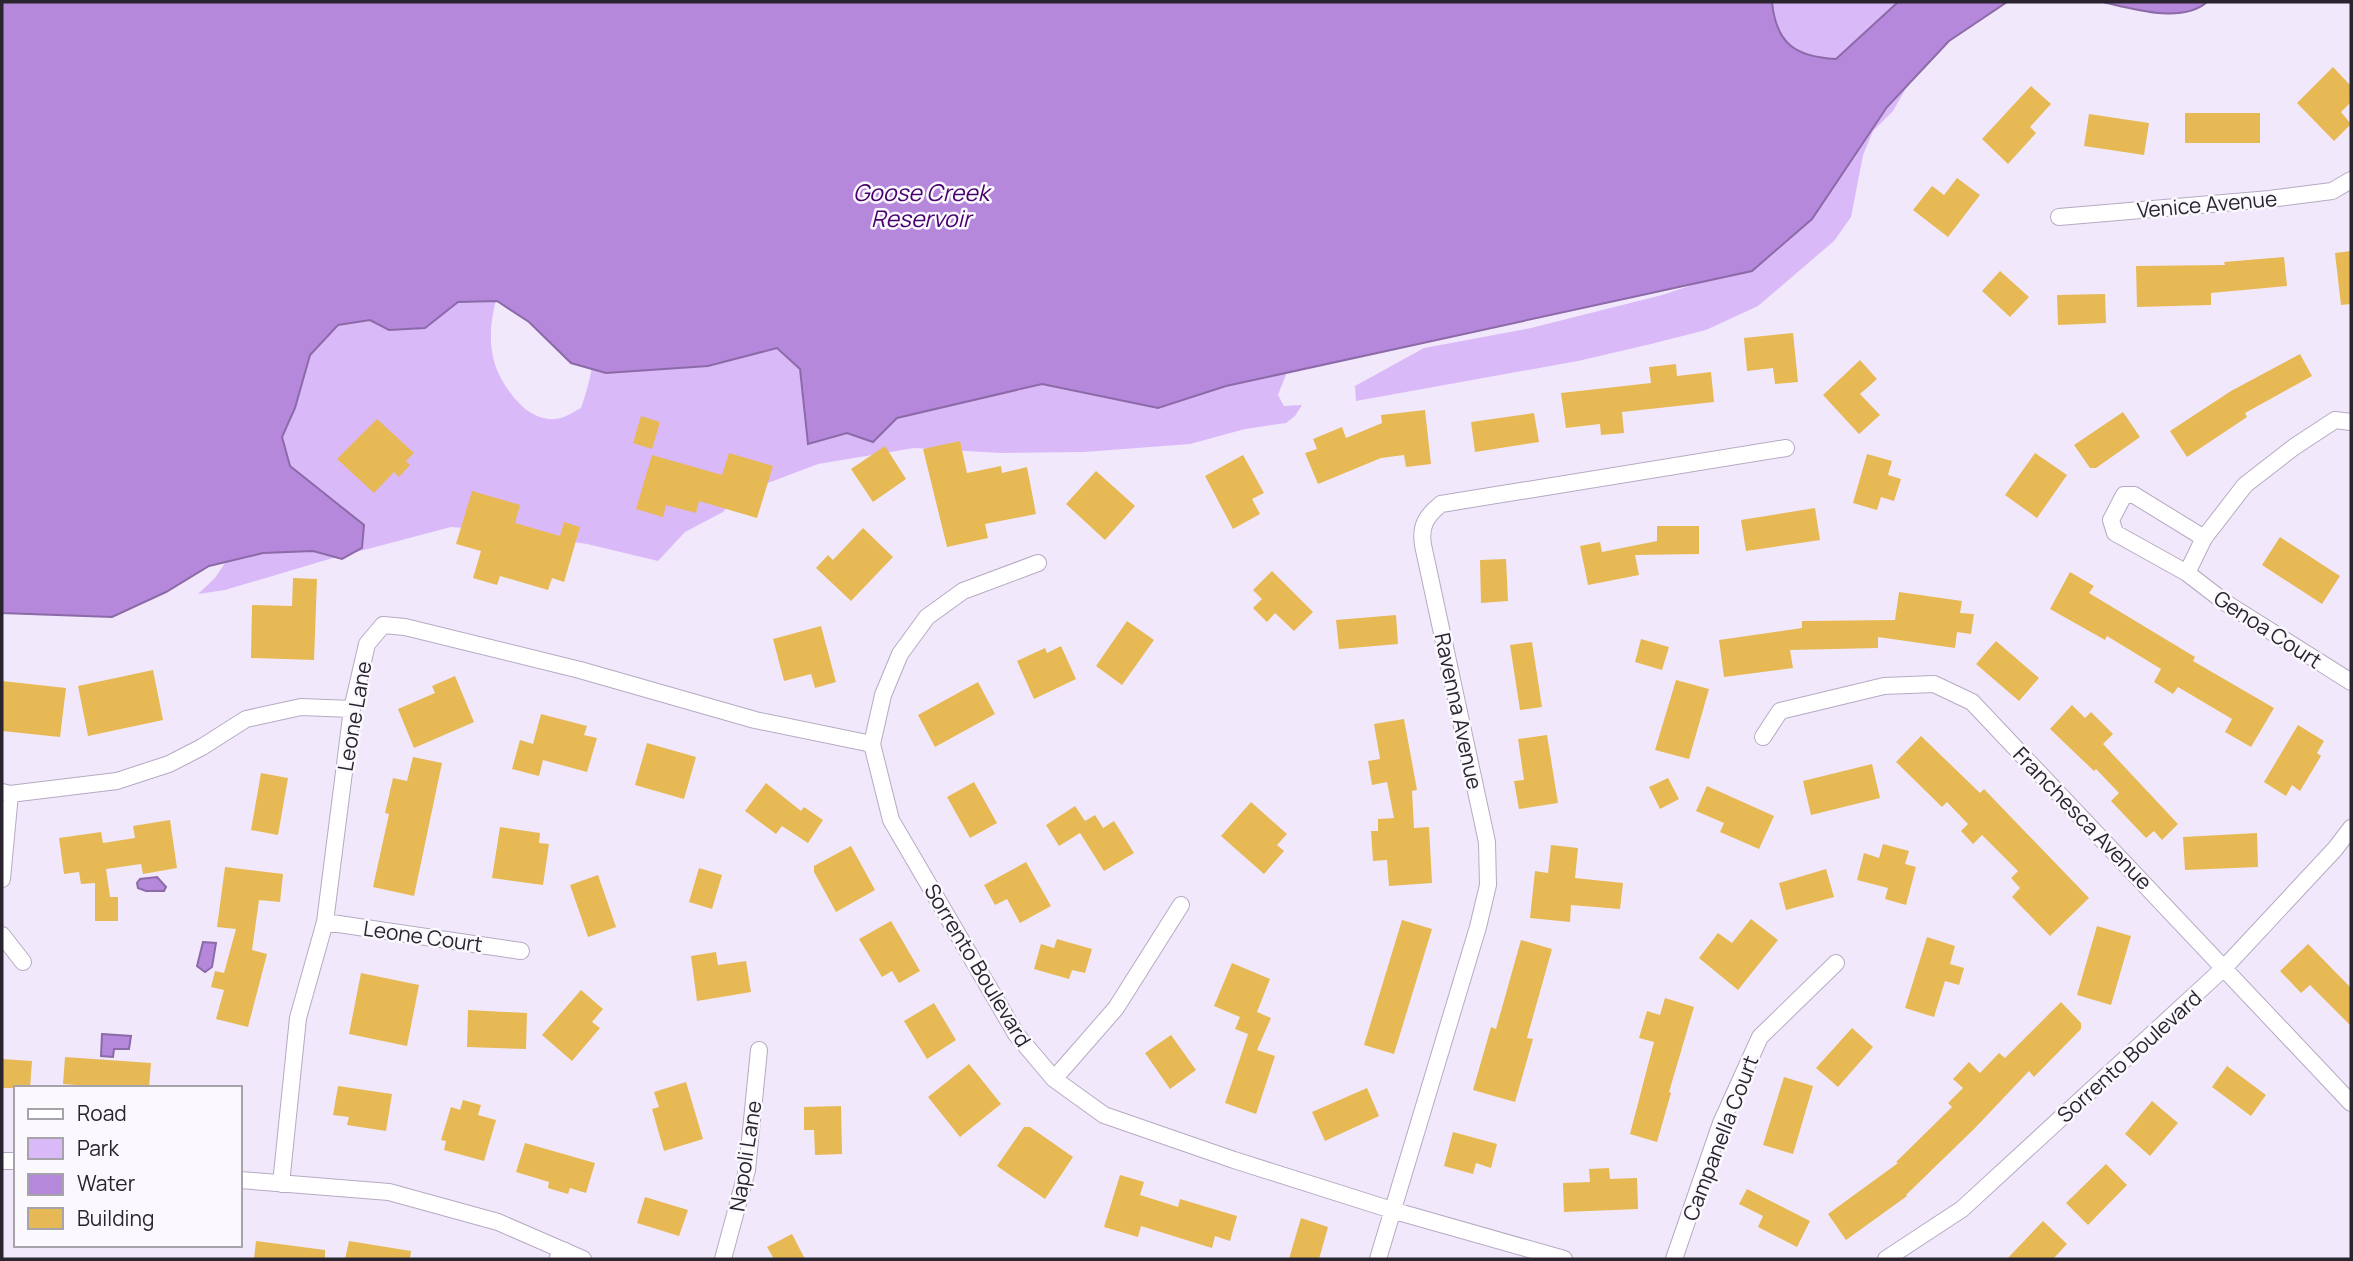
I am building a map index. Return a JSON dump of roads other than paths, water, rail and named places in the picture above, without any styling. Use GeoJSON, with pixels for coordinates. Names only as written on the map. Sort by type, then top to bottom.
{"type":"FeatureCollection","features":[{"type":"Feature","properties":{"kind":"street","name":"Venice Avenue"},"geometry":{"type":"LineString","coordinates":[[2059,217],[2332,191],[2351,180]]}},
{"type":"Feature","properties":{"kind":"street"},"geometry":{"type":"LineString","coordinates":[[2187,573],[2204,538],[2245,485],[2294,447],[2335,420],[2351,422]]}},
{"type":"Feature","properties":{"kind":"street","name":"Ravenna Avenue"},"geometry":{"type":"LineString","coordinates":[[1378,1259],[1395,1210],[1488,885],[1487,842],[1422,537],[1421,530],[1428,514],[1441,504],[1786,448]]}},
{"type":"Feature","properties":{"kind":"street","name":"Genoa Court"},"geometry":{"type":"LineString","coordinates":[[2204,538],[2134,495],[2124,495],[2111,520],[2115,533],[2187,573],[2226,603],[2351,682]]}},
{"type":"Feature","properties":{"kind":"street","name":"Sorrento Boulevard"},"geometry":{"type":"LineString","coordinates":[[1038,563],[963,591],[927,617],[900,654],[883,695],[872,744],[891,820],[1016,1034],[1054,1079],[1104,1115],[1234,1160],[1564,1259]]}},
{"type":"Feature","properties":{"kind":"street","name":"Leone Lane"},"geometry":{"type":"LineString","coordinates":[[281,1184],[298,1018],[325,922],[352,709],[368,644],[383,625],[405,627],[580,670],[755,720],[872,744]]}},
{"type":"Feature","properties":{"kind":"street","name":"Franchesca Avenue"},"geometry":{"type":"LineString","coordinates":[[1763,737],[1780,711],[1884,686],[1934,684],[1972,702],[2351,1103]]}},
{"type":"Feature","properties":{"kind":"street"},"geometry":{"type":"LineString","coordinates":[[2,879],[6,793],[117,781],[169,764],[246,719],[301,707],[352,709]]}},
{"type":"Feature","properties":{"kind":"street","name":"Sorrento Boulevard"},"geometry":{"type":"LineString","coordinates":[[1885,1259],[1962,1209],[2225,967],[2335,849],[2351,828]]}},
{"type":"Feature","properties":{"kind":"street"},"geometry":{"type":"LineString","coordinates":[[1054,1079],[1116,1007],[1181,905]]}},
{"type":"Feature","properties":{"kind":"street","name":"Leone Court"},"geometry":{"type":"LineString","coordinates":[[325,922],[521,951]]}},
{"type":"Feature","properties":{"kind":"street"},"geometry":{"type":"LineString","coordinates":[[2,935],[23,962]]}},
{"type":"Feature","properties":{"kind":"street","name":"Campanella Court"},"geometry":{"type":"LineString","coordinates":[[1674,1259],[1721,1123],[1760,1037],[1836,963]]}},
{"type":"Feature","properties":{"kind":"street","name":"Napoli Lane"},"geometry":{"type":"LineString","coordinates":[[723,1259],[747,1170],[759,1050]]}},
{"type":"Feature","properties":{"kind":"street"},"geometry":{"type":"LineString","coordinates":[[242,1180],[389,1192],[498,1222],[568,1257]]}},
{"type":"Feature","properties":{"kind":"water","name":"Goose Creek Reservoir"},"geometry":{"type":"Polygon","coordinates":[[[2,2],[1772,2],[1778,28],[1790,46],[1810,55],[1836,59],[1898,2],[2007,2],[1949,41],[1887,107],[1812,219],[1752,271],[1226,386],[1158,408],[1042,384],[897,418],[873,442],[847,433],[808,444],[800,369],[777,348],[708,366],[606,373],[571,363],[529,322],[497,301],[458,302],[425,328],[389,330],[370,320],[338,325],[310,355],[295,408],[282,437],[290,466],[364,525],[362,548],[342,559],[313,551],[263,553],[209,566],[166,592],[112,617],[2,613],[2,2]]]}},
{"type":"Feature","properties":{"kind":"water"},"geometry":{"type":"Polygon","coordinates":[[[2103,2],[2207,2],[2197,9],[2171,14],[2103,2]]]}},
{"type":"Feature","properties":{"kind":"water"},"geometry":{"type":"Polygon","coordinates":[[[157,877],[166,887],[164,891],[138,888],[140,879],[157,877]]]}},
{"type":"Feature","properties":{"kind":"water"},"geometry":{"type":"Polygon","coordinates":[[[203,942],[216,943],[212,967],[205,972],[197,966],[203,942]]]}},
{"type":"Feature","properties":{"kind":"water"},"geometry":{"type":"Polygon","coordinates":[[[102,1034],[131,1036],[129,1049],[114,1049],[113,1057],[101,1056],[102,1034]]]}}]}
